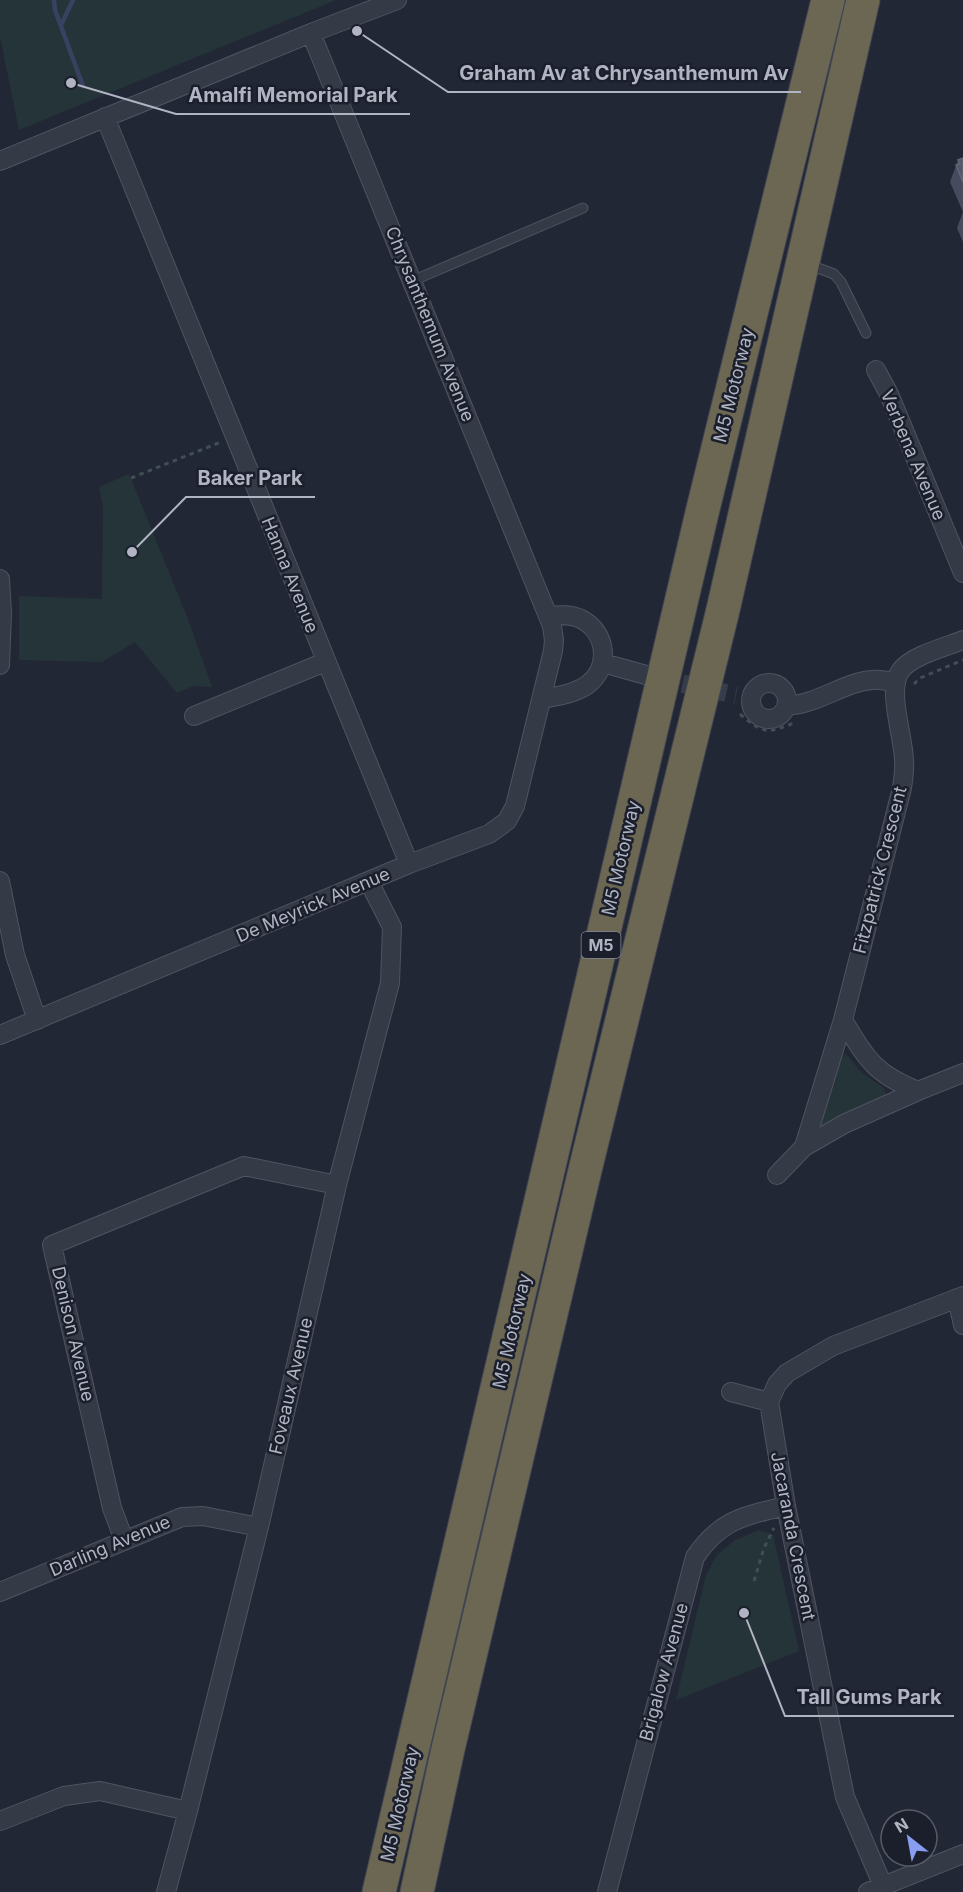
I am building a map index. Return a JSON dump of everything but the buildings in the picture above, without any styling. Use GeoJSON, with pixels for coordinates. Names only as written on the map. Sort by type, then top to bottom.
{"type":"FeatureCollection","features":[{"type":"Feature","properties":{"kind":"highway","name":"M5 Motorway"},"geometry":{"type":"LineString","coordinates":[[379,1892],[702,513],[828,0]]}},
{"type":"Feature","properties":{"kind":"highway","name":"M5 Motorway"},"geometry":{"type":"LineString","coordinates":[[417,1892],[448,1749],[589,1154],[722,614],[863,0]]}},
{"type":"Feature","properties":{"kind":"street"},"geometry":{"type":"LineString","coordinates":[[0,161],[397,0]]}},
{"type":"Feature","properties":{"kind":"street","name":"Chrysanthemum Avenue"},"geometry":{"type":"LineString","coordinates":[[311,33],[548,616],[553,633],[553,651]]}},
{"type":"Feature","properties":{"kind":"street","name":"Hanna Avenue"},"geometry":{"type":"LineString","coordinates":[[105,117],[409,864]]}},
{"type":"Feature","properties":{"kind":"street","name":"Verbena Avenue"},"geometry":{"type":"LineString","coordinates":[[876,370],[889,394],[963,573]]}},
{"type":"Feature","properties":{"kind":"street"},"geometry":{"type":"LineString","coordinates":[[0,579],[2,613],[0,665]]}},
{"type":"Feature","properties":{"kind":"street"},"geometry":{"type":"LineString","coordinates":[[542,699],[585,686],[596,675],[603,663],[603,650],[592,628],[582,620],[573,617],[548,616]]}},
{"type":"Feature","properties":{"kind":"street"},"geometry":{"type":"LineString","coordinates":[[786,706],[785,694],[782,689],[773,684],[761,685],[743,697],[762,718],[774,718],[779,716],[786,706],[810,702],[866,681],[879,680],[904,686],[902,669],[913,660],[963,640]]}},
{"type":"Feature","properties":{"kind":"street","name":"De Meyrick Avenue"},"geometry":{"type":"LineString","coordinates":[[0,1035],[409,864],[489,834],[507,821],[516,806],[553,651]]}},
{"type":"Feature","properties":{"kind":"street"},"geometry":{"type":"LineString","coordinates":[[194,716],[325,662]]}},
{"type":"Feature","properties":{"kind":"street"},"geometry":{"type":"LineString","coordinates":[[603,663],[646,675]]}},
{"type":"Feature","properties":{"kind":"street","name":"Fitzpatrick Crescent"},"geometry":{"type":"LineString","coordinates":[[804,1147],[843,1020],[902,788],[904,762],[895,698],[904,686]]}},
{"type":"Feature","properties":{"kind":"street"},"geometry":{"type":"LineString","coordinates":[[0,881],[15,955],[37,1020]]}},
{"type":"Feature","properties":{"kind":"street","name":"Foveaux Avenue"},"geometry":{"type":"LineString","coordinates":[[165,1892],[188,1811],[259,1527],[338,1185],[390,983],[392,927],[369,882]]}},
{"type":"Feature","properties":{"kind":"street"},"geometry":{"type":"LineString","coordinates":[[843,1020],[870,1062],[879,1071],[918,1091]]}},
{"type":"Feature","properties":{"kind":"street","name":"Fitzpatrick Crescent"},"geometry":{"type":"LineString","coordinates":[[777,1175],[804,1147],[844,1124],[963,1073]]}},
{"type":"Feature","properties":{"kind":"street","name":"Denison Avenue"},"geometry":{"type":"LineString","coordinates":[[124,1540],[112,1508],[52,1245],[244,1166],[338,1185]]}},
{"type":"Feature","properties":{"kind":"street"},"geometry":{"type":"LineString","coordinates":[[731,1392],[769,1402],[777,1384],[787,1373],[833,1346],[960,1297],[963,1325]]}},
{"type":"Feature","properties":{"kind":"street","name":"Jacaranda Crescent"},"geometry":{"type":"LineString","coordinates":[[769,1402],[786,1506],[845,1797],[876,1889]]}},
{"type":"Feature","properties":{"kind":"street","name":"Brigalow Avenue"},"geometry":{"type":"LineString","coordinates":[[607,1892],[694,1557],[706,1540],[725,1525],[745,1516],[786,1506]]}},
{"type":"Feature","properties":{"kind":"street","name":"Darling Avenue"},"geometry":{"type":"LineString","coordinates":[[0,1592],[173,1519],[203,1516],[259,1527]]}},
{"type":"Feature","properties":{"kind":"street"},"geometry":{"type":"LineString","coordinates":[[0,1821],[64,1796],[100,1791],[188,1811]]}},
{"type":"Feature","properties":{"kind":"street"},"geometry":{"type":"LineString","coordinates":[[876,1889],[963,1854]]}},
{"type":"Feature","properties":{"kind":"lane"},"geometry":{"type":"LineString","coordinates":[[412,281],[583,208]]}},
{"type":"Feature","properties":{"kind":"lane"},"geometry":{"type":"LineString","coordinates":[[801,263],[834,274],[846,292],[866,333]]}},
{"type":"Feature","properties":{"kind":"path"},"geometry":{"type":"LineString","coordinates":[[131,478],[234,437]]}},
{"type":"Feature","properties":{"kind":"path"},"geometry":{"type":"LineString","coordinates":[[904,686],[914,685],[920,678],[963,660]]}},
{"type":"Feature","properties":{"kind":"path"},"geometry":{"type":"LineString","coordinates":[[754,1581],[764,1548],[786,1506]]}},
{"type":"Feature","properties":{"kind":"shaded area"},"geometry":{"type":"Polygon","coordinates":[[[0,0],[336,0],[19,130],[0,37],[0,0]]]}},
{"type":"Feature","properties":{"kind":"shaded area"},"geometry":{"type":"Polygon","coordinates":[[[129,474],[188,619],[212,687],[193,686],[177,693],[135,642],[102,662],[19,660],[19,596],[102,599],[103,508],[99,487],[129,474]]]}},
{"type":"Feature","properties":{"kind":"shaded area"},"geometry":{"type":"Polygon","coordinates":[[[846,1054],[861,1072],[884,1088],[886,1096],[824,1128],[819,1125],[841,1056],[846,1054]]]}},
{"type":"Feature","properties":{"kind":"shaded area"},"geometry":{"type":"Polygon","coordinates":[[[759,1530],[773,1535],[799,1651],[676,1700],[706,1575],[717,1555],[735,1540],[759,1530]]]}},
{"type":"Feature","properties":{"kind":"waterway"},"geometry":{"type":"LineString","coordinates":[[54,0],[55,10],[83,86]]}},
{"type":"Feature","properties":{"kind":"waterway"},"geometry":{"type":"LineString","coordinates":[[61,25],[73,0]]}},
{"type":"Feature","properties":{"kind":"tunnel"},"geometry":{"type":"LineString","coordinates":[[656,678],[736,695]]}},
{"type":"Feature","properties":{"kind":"place","name":"Graham Av at Chrysanthemum Av"},"geometry":{"type":"Point","coordinates":[357,31]}},
{"type":"Feature","properties":{"kind":"place","name":"Amalfi Memorial Park"},"geometry":{"type":"Point","coordinates":[71,83]}},
{"type":"Feature","properties":{"kind":"place","name":"Baker Park"},"geometry":{"type":"Point","coordinates":[132,552]}},
{"type":"Feature","properties":{"kind":"place","name":"Tall Gums Park"},"geometry":{"type":"Point","coordinates":[744,1613]}}]}
